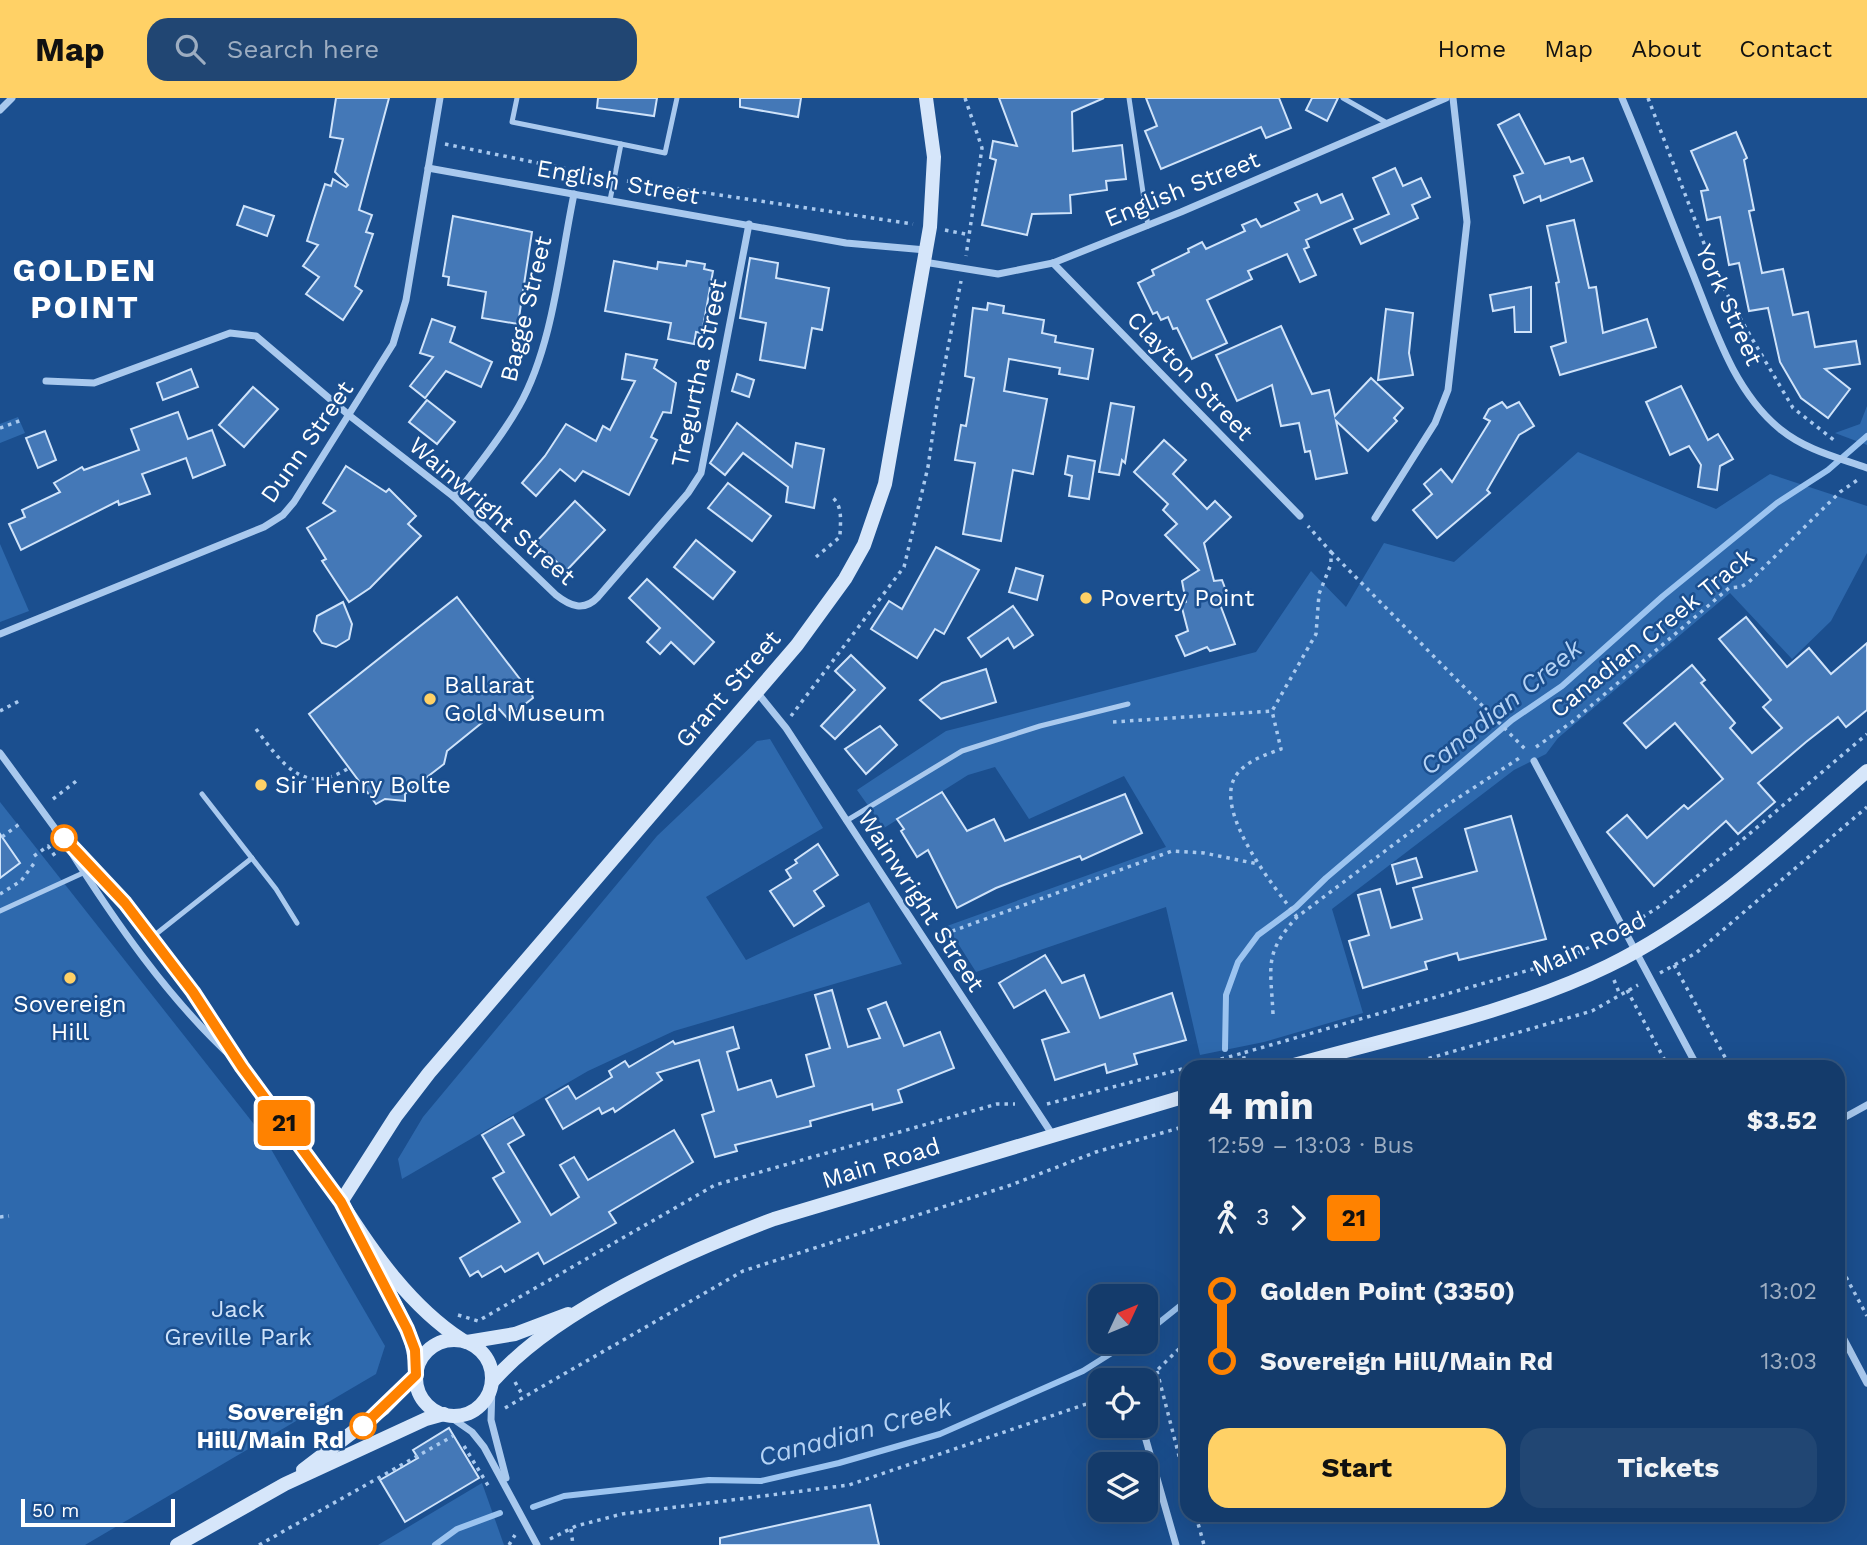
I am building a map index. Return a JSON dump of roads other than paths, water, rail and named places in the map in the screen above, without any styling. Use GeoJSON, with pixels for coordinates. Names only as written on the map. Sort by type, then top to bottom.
{"type":"FeatureCollection","features":[{"type":"Feature","properties":{"kind":"main road","name":"Grant Street"},"geometry":{"type":"LineString","coordinates":[[344,1207],[391,1124],[429,1073],[797,645],[852,567],[873,523],[885,484],[930,227],[934,157],[926,98]]}},
{"type":"Feature","properties":{"kind":"main road","name":"Main Road"},"geometry":{"type":"LineString","coordinates":[[1311,1060],[1524,999],[1585,976],[1637,950],[1713,900],[1867,771]]}},
{"type":"Feature","properties":{"kind":"main road","name":"Main Road"},"geometry":{"type":"LineString","coordinates":[[465,1341],[515,1334],[598,1301],[692,1252],[774,1219],[1180,1098]]}},
{"type":"Feature","properties":{"kind":"main road"},"geometry":{"type":"LineString","coordinates":[[177,1545],[285,1484],[426,1419],[463,1415],[476,1409],[486,1399],[492,1384],[486,1357],[438,1323],[396,1278],[344,1207]]}},
{"type":"Feature","properties":{"kind":"main road"},"geometry":{"type":"LineString","coordinates":[[344,1207],[407,1329],[415,1350],[423,1400],[446,1415]]}},
{"type":"Feature","properties":{"kind":"main road","name":"Main Road"},"geometry":{"type":"LineString","coordinates":[[492,1384],[522,1352],[598,1301]]}},
{"type":"Feature","properties":{"kind":"main road"},"geometry":{"type":"LineString","coordinates":[[285,1484],[363,1426],[417,1374],[422,1357],[433,1346],[447,1340],[465,1341]]}},
{"type":"Feature","properties":{"kind":"street"},"geometry":{"type":"LineString","coordinates":[[0,110],[12,98]]}},
{"type":"Feature","properties":{"kind":"street","name":"Dunn Street"},"geometry":{"type":"LineString","coordinates":[[0,634],[278,519],[295,502],[383,364],[400,325],[440,98]]}},
{"type":"Feature","properties":{"kind":"street","name":"English Street"},"geometry":{"type":"LineString","coordinates":[[428,168],[925,256],[964,271],[1007,274],[1053,263],[1148,226],[1446,98]]}},
{"type":"Feature","properties":{"kind":"street"},"geometry":{"type":"LineString","coordinates":[[1375,518],[1435,423],[1450,383],[1467,222],[1453,98]]}},
{"type":"Feature","properties":{"kind":"street","name":"York Street"},"geometry":{"type":"LineString","coordinates":[[1622,98],[1722,346],[1740,380],[1779,428],[1822,454],[1867,468]]}},
{"type":"Feature","properties":{"kind":"street","name":"Bagge Street"},"geometry":{"type":"LineString","coordinates":[[454,498],[510,421],[531,378],[544,337],[575,194]]}},
{"type":"Feature","properties":{"kind":"street","name":"Tregurtha Street"},"geometry":{"type":"LineString","coordinates":[[577,607],[587,605],[595,599],[688,493],[701,473],[749,224]]}},
{"type":"Feature","properties":{"kind":"street","name":"Clayton Street"},"geometry":{"type":"LineString","coordinates":[[1053,263],[1300,516]]}},
{"type":"Feature","properties":{"kind":"street","name":"Wainwright Street"},"geometry":{"type":"LineString","coordinates":[[46,380],[100,382],[220,336],[244,332],[263,341],[350,416],[454,498],[556,595],[577,607]]}},
{"type":"Feature","properties":{"kind":"street","name":"Wainwright Street"},"geometry":{"type":"LineString","coordinates":[[755,691],[784,726],[1052,1134]]}},
{"type":"Feature","properties":{"kind":"street"},"geometry":{"type":"LineString","coordinates":[[0,753],[139,948],[207,1034],[242,1067]]}},
{"type":"Feature","properties":{"kind":"street"},"geometry":{"type":"LineString","coordinates":[[1534,761],[1694,1060]]}},
{"type":"Feature","properties":{"kind":"street"},"geometry":{"type":"LineString","coordinates":[[0,764],[24,789]]}},
{"type":"Feature","properties":{"kind":"street"},"geometry":{"type":"LineString","coordinates":[[55,829],[115,892],[214,1020],[242,1067],[344,1207]]}},
{"type":"Feature","properties":{"kind":"street"},"geometry":{"type":"LineString","coordinates":[[139,948],[151,938]]}},
{"type":"Feature","properties":{"kind":"street"},"geometry":{"type":"LineString","coordinates":[[1845,1117],[1867,1105]]}},
{"type":"Feature","properties":{"kind":"street"},"geometry":{"type":"LineString","coordinates":[[1845,1341],[1867,1383]]}},
{"type":"Feature","properties":{"kind":"street"},"geometry":{"type":"LineString","coordinates":[[492,1384],[491,1420],[509,1488]]}},
{"type":"Feature","properties":{"kind":"street"},"geometry":{"type":"LineString","coordinates":[[446,1415],[479,1440],[509,1488],[536,1543]]}},
{"type":"Feature","properties":{"kind":"street"},"geometry":{"type":"LineString","coordinates":[[1146,1438],[1176,1545]]}},
{"type":"Feature","properties":{"kind":"lane"},"geometry":{"type":"LineString","coordinates":[[517,98],[512,122],[665,153],[677,98]]}},
{"type":"Feature","properties":{"kind":"lane"},"geometry":{"type":"LineString","coordinates":[[1129,98],[1148,226]]}},
{"type":"Feature","properties":{"kind":"lane"},"geometry":{"type":"LineString","coordinates":[[1343,98],[1387,123]]}},
{"type":"Feature","properties":{"kind":"lane"},"geometry":{"type":"LineString","coordinates":[[610,200],[621,144]]}},
{"type":"Feature","properties":{"kind":"lane"},"geometry":{"type":"LineString","coordinates":[[846,821],[962,751],[1040,726],[1128,704]]}},
{"type":"Feature","properties":{"kind":"lane"},"geometry":{"type":"LineString","coordinates":[[202,794],[252,858],[297,923]]}},
{"type":"Feature","properties":{"kind":"lane"},"geometry":{"type":"LineString","coordinates":[[151,938],[252,858]]}},
{"type":"Feature","properties":{"kind":"lane"},"geometry":{"type":"LineString","coordinates":[[0,911],[83,873]]}},
{"type":"Feature","properties":{"kind":"waterway","name":"Canadian Creek"},"geometry":{"type":"LineString","coordinates":[[1225,1049],[1226,995],[1238,962],[1258,935],[1296,907],[1326,878],[1512,720],[1562,686],[1663,596],[1777,503],[1828,470],[1867,436]]}},
{"type":"Feature","properties":{"kind":"waterway","name":"Canadian Creek"},"geometry":{"type":"LineString","coordinates":[[1158,1323],[1180,1306]]}},
{"type":"Feature","properties":{"kind":"waterway","name":"Canadian Creek"},"geometry":{"type":"LineString","coordinates":[[533,1507],[564,1496],[709,1480],[761,1481],[839,1463],[940,1434],[1083,1371],[1110,1354]]}},
{"type":"Feature","properties":{"kind":"waterway","name":"Canadian Creek"},"geometry":{"type":"LineString","coordinates":[[435,1545],[457,1529],[500,1513]]}},
{"type":"Feature","properties":{"kind":"place","name":"Poverty Point"},"geometry":{"type":"Point","coordinates":[1086,598]}},
{"type":"Feature","properties":{"kind":"place","name":"Ballarat Gold Museum"},"geometry":{"type":"Point","coordinates":[430,699]}},
{"type":"Feature","properties":{"kind":"place","name":"Sir Henry Bolte"},"geometry":{"type":"Point","coordinates":[261,785]}},
{"type":"Feature","properties":{"kind":"place","name":"Sovereign Hill"},"geometry":{"type":"Point","coordinates":[70,978]}},
{"type":"Feature","properties":{"kind":"place","name":"Sovereign Hill/Main Rd"},"geometry":{"type":"Point","coordinates":[363,1426]}},
{"type":"Feature","properties":{"kind":"district","name":"GOLDEN POINT"},"geometry":{"type":"Point","coordinates":[85,288]}},
{"type":"Feature","properties":{"kind":"park label","name":"Jack Greville Park"},"geometry":{"type":"Point","coordinates":[238,1323]}}]}
